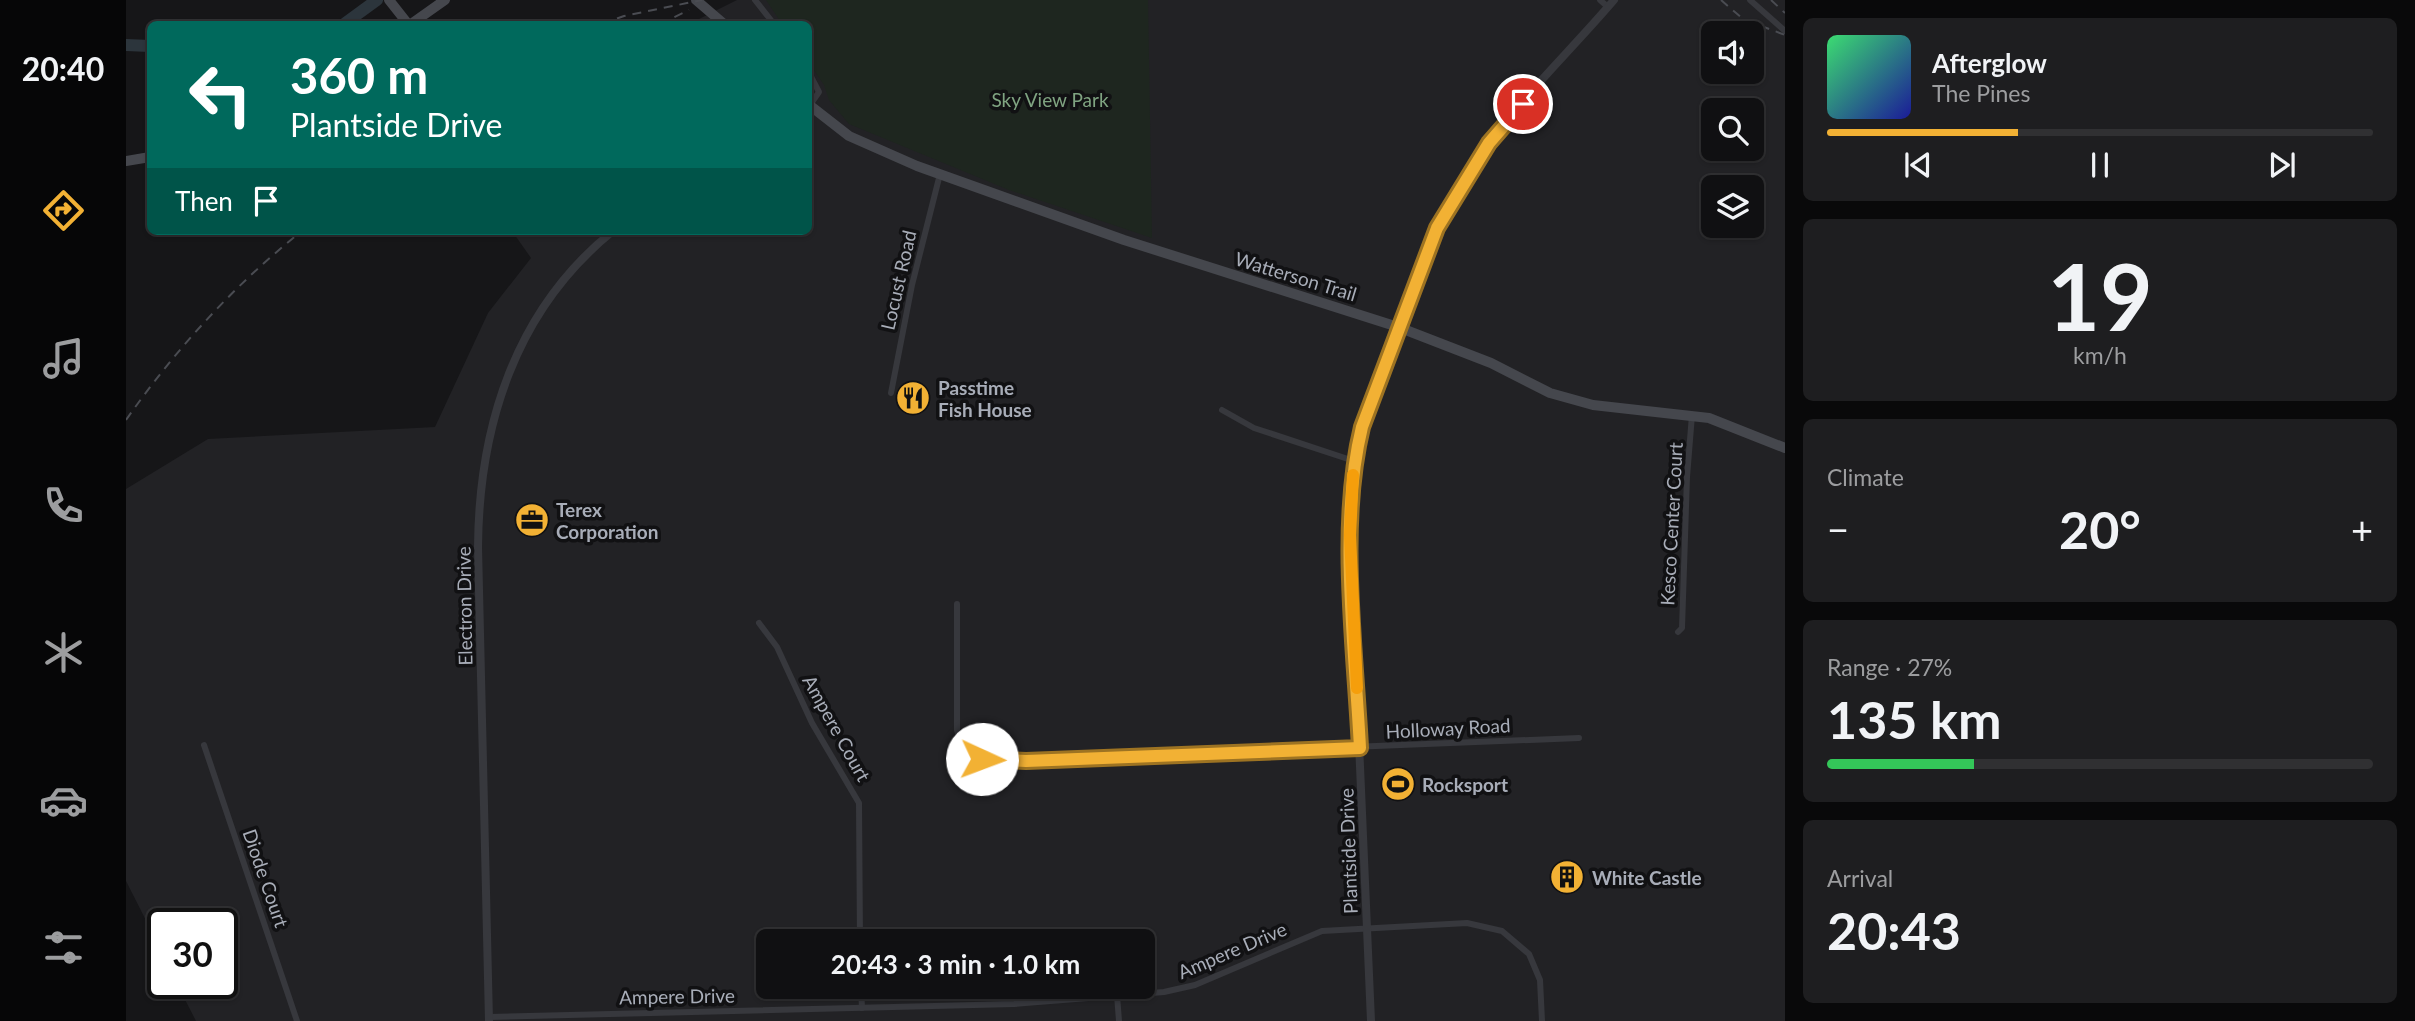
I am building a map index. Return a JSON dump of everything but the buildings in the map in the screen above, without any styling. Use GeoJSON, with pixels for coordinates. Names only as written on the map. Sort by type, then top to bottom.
{"type":"FeatureCollection","features":[{"type":"Feature","properties":{"kind":"main road"},"geometry":{"type":"LineString","coordinates":[[414,21],[445,0]]}},
{"type":"Feature","properties":{"kind":"main road"},"geometry":{"type":"LineString","coordinates":[[696,0],[720,21]]}},
{"type":"Feature","properties":{"kind":"main road"},"geometry":{"type":"LineString","coordinates":[[390,2],[406,21]]}},
{"type":"Feature","properties":{"kind":"main road","name":"Watterson Trail"},"geometry":{"type":"LineString","coordinates":[[812,107],[849,136],[940,174],[1124,240],[1398,327],[1491,363],[1570,400],[1692,415],[1728,424],[1785,448]]}},
{"type":"Feature","properties":{"kind":"main road"},"geometry":{"type":"LineString","coordinates":[[126,161],[147,157]]}},
{"type":"Feature","properties":{"kind":"street"},"geometry":{"type":"LineString","coordinates":[[755,0],[772,21]]}},
{"type":"Feature","properties":{"kind":"street"},"geometry":{"type":"LineString","coordinates":[[1600,0],[1608,8]]}},
{"type":"Feature","properties":{"kind":"street","name":"Plantside Drive"},"geometry":{"type":"LineString","coordinates":[[1371,1021],[1350,535],[1354,461],[1368,408],[1436,231],[1473,166],[1502,128],[1614,0]]}},
{"type":"Feature","properties":{"kind":"street"},"geometry":{"type":"LineString","coordinates":[[1750,0],[1785,31]]}},
{"type":"Feature","properties":{"kind":"street"},"geometry":{"type":"LineString","coordinates":[[812,79],[819,92],[812,101]]}},
{"type":"Feature","properties":{"kind":"street","name":"Locust Road"},"geometry":{"type":"LineString","coordinates":[[891,393],[912,285],[940,174]]}},
{"type":"Feature","properties":{"kind":"street","name":"Electron Drive"},"geometry":{"type":"LineString","coordinates":[[489,1019],[478,547],[481,476],[497,403],[526,338],[571,273],[609,235]]}},
{"type":"Feature","properties":{"kind":"street"},"geometry":{"type":"LineString","coordinates":[[1222,410],[1254,428],[1354,461]]}},
{"type":"Feature","properties":{"kind":"street","name":"Kesco Center Court"},"geometry":{"type":"LineString","coordinates":[[1678,632],[1682,628],[1692,415]]}},
{"type":"Feature","properties":{"kind":"street","name":"Holloway Road"},"geometry":{"type":"LineString","coordinates":[[957,604],[957,730],[968,751],[982,759],[1026,761],[1579,738]]}},
{"type":"Feature","properties":{"kind":"street","name":"Ampere Court"},"geometry":{"type":"LineString","coordinates":[[759,623],[777,647],[812,723],[859,803],[860,929]]}},
{"type":"Feature","properties":{"kind":"street","name":"Diode Court"},"geometry":{"type":"LineString","coordinates":[[204,745],[297,1021]]}},
{"type":"Feature","properties":{"kind":"street","name":"Ampere Drive"},"geometry":{"type":"LineString","coordinates":[[1155,992],[1178,990],[1219,976],[1309,935],[1367,927],[1467,923],[1502,932],[1520,945],[1535,965],[1542,988],[1542,1021]]}},
{"type":"Feature","properties":{"kind":"street"},"geometry":{"type":"LineString","coordinates":[[862,999],[862,1007]]}},
{"type":"Feature","properties":{"kind":"street","name":"Ampere Drive"},"geometry":{"type":"LineString","coordinates":[[489,1019],[1030,1003],[1074,999]]}},
{"type":"Feature","properties":{"kind":"street"},"geometry":{"type":"LineString","coordinates":[[1117,999],[1119,1021]]}},
{"type":"Feature","properties":{"kind":"shaded area"},"geometry":{"type":"Polygon","coordinates":[[[737,0],[1785,0],[1785,1021],[196,1021],[185,999],[238,999],[238,908],[147,908],[147,922],[126,881],[126,489],[208,439],[435,427],[488,313],[531,258],[515,235],[812,235],[812,21],[695,21],[737,0]]]}},
{"type":"Feature","properties":{"kind":"green space","name":"Sky View Park"},"geometry":{"type":"Polygon","coordinates":[[[766,0],[1148,0],[1152,238],[1009,190],[849,124],[829,100],[824,85],[812,67],[812,21],[780,21],[766,0]]]}},
{"type":"Feature","properties":{"kind":"waterway"},"geometry":{"type":"LineString","coordinates":[[348,21],[377,0]]}},
{"type":"Feature","properties":{"kind":"waterway"},"geometry":{"type":"LineString","coordinates":[[126,45],[147,46]]}},
{"type":"Feature","properties":{"kind":"railway"},"geometry":{"type":"LineString","coordinates":[[610,21],[702,0]]}},
{"type":"Feature","properties":{"kind":"railway"},"geometry":{"type":"LineString","coordinates":[[1721,0],[1743,19],[1785,35]]}},
{"type":"Feature","properties":{"kind":"railway"},"geometry":{"type":"LineString","coordinates":[[1771,0],[1785,13]]}},
{"type":"Feature","properties":{"kind":"railway"},"geometry":{"type":"LineString","coordinates":[[666,21],[689,10]]}},
{"type":"Feature","properties":{"kind":"railway"},"geometry":{"type":"LineString","coordinates":[[126,420],[165,368],[207,319],[253,273],[297,235]]}},
{"type":"Feature","properties":{"kind":"slow traffic"},"geometry":{"type":"LineString","coordinates":[[1353,475],[1350,535],[1357,688]]}},
{"type":"Feature","properties":{"kind":"place","name":"Passtime Fish House"},"geometry":{"type":"Point","coordinates":[913,398]}},
{"type":"Feature","properties":{"kind":"place","name":"Terex Corporation"},"geometry":{"type":"Point","coordinates":[532,520]}},
{"type":"Feature","properties":{"kind":"place","name":"Rocksport"},"geometry":{"type":"Point","coordinates":[1398,784]}},
{"type":"Feature","properties":{"kind":"place","name":"White Castle"},"geometry":{"type":"Point","coordinates":[1567,877]}},
{"type":"Feature","properties":{"kind":"route"},"geometry":{"type":"LineString","coordinates":[[982,759],[1026,761],[1360,748],[1350,516],[1354,461],[1362,427],[1417,275],[1437,228],[1473,166],[1523,104]]}}]}
